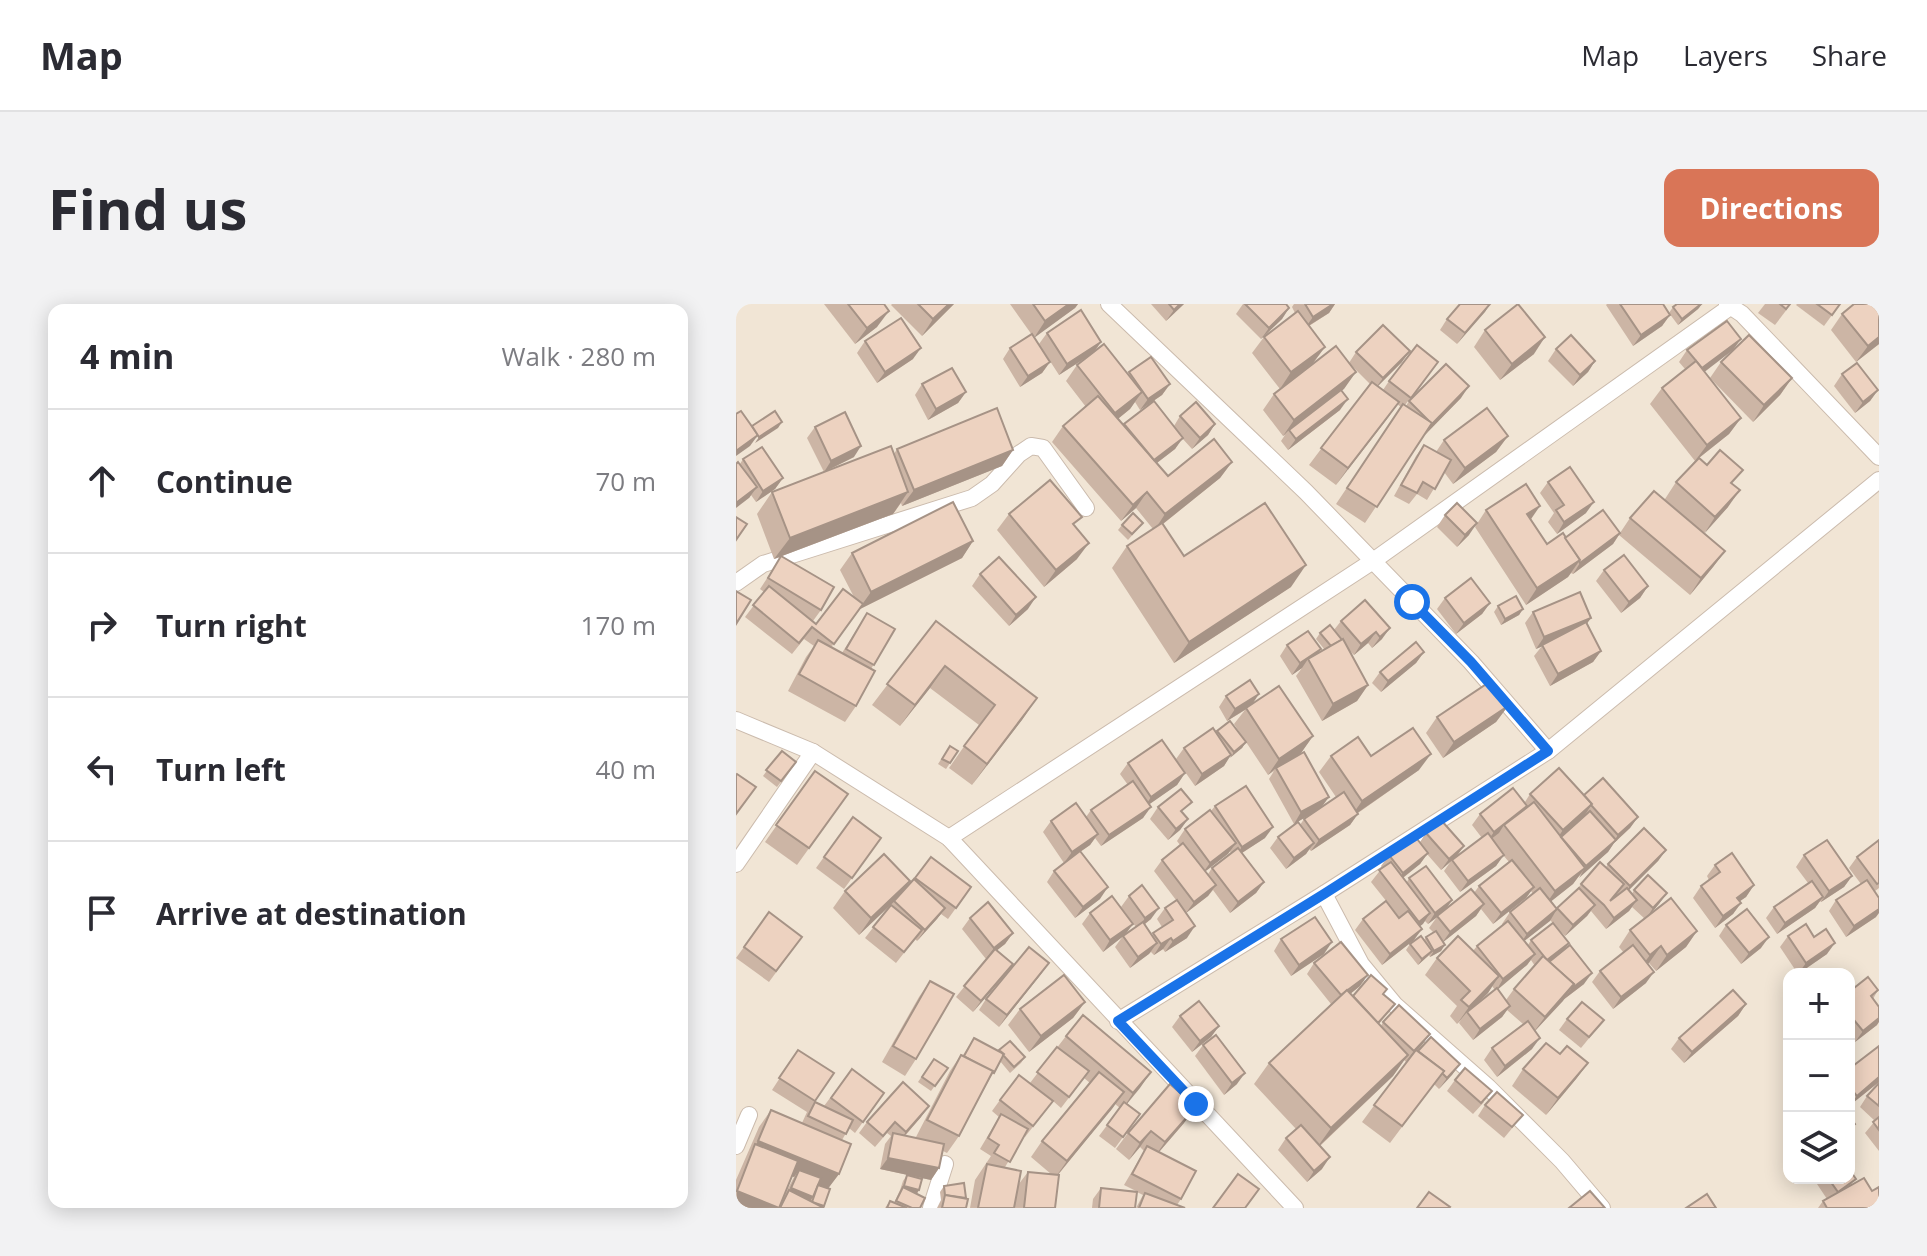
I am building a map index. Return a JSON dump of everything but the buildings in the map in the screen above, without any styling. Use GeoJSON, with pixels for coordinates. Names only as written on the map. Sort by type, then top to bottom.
{"type":"FeatureCollection","features":[{"type":"Feature","properties":{"kind":"street"},"geometry":{"type":"LineString","coordinates":[[1109,304],[1306,492],[1471,662],[1548,751]]}},
{"type":"Feature","properties":{"kind":"street"},"geometry":{"type":"LineString","coordinates":[[949,838],[1373,561],[1729,305],[1742,314],[1879,457]]}},
{"type":"Feature","properties":{"kind":"street"},"geometry":{"type":"LineString","coordinates":[[736,583],[763,564],[972,498],[992,484],[1019,454],[1031,446],[1043,448],[1086,508]]}},
{"type":"Feature","properties":{"kind":"street"},"geometry":{"type":"LineString","coordinates":[[1118,1021],[1548,751],[1879,480]]}},
{"type":"Feature","properties":{"kind":"street"},"geometry":{"type":"LineString","coordinates":[[736,720],[813,752],[949,838],[1295,1208]]}},
{"type":"Feature","properties":{"kind":"street"},"geometry":{"type":"LineString","coordinates":[[736,864],[813,752]]}},
{"type":"Feature","properties":{"kind":"street"},"geometry":{"type":"LineString","coordinates":[[1324,894],[1361,964],[1395,1005],[1488,1087],[1562,1161],[1602,1208]]}},
{"type":"Feature","properties":{"kind":"street"},"geometry":{"type":"LineString","coordinates":[[736,1146],[749,1115]]}},
{"type":"Feature","properties":{"kind":"street"},"geometry":{"type":"LineString","coordinates":[[931,1208],[945,1164]]}},
{"type":"Feature","properties":{"kind":"shaded area"},"geometry":{"type":"Polygon","coordinates":[[[736,304],[1879,304],[1879,1208],[736,1208],[736,304]]]}},
{"type":"Feature","properties":{"kind":"route"},"geometry":{"type":"LineString","coordinates":[[1196,1104],[1118,1021],[1548,751],[1471,662],[1412,602]]}}]}
